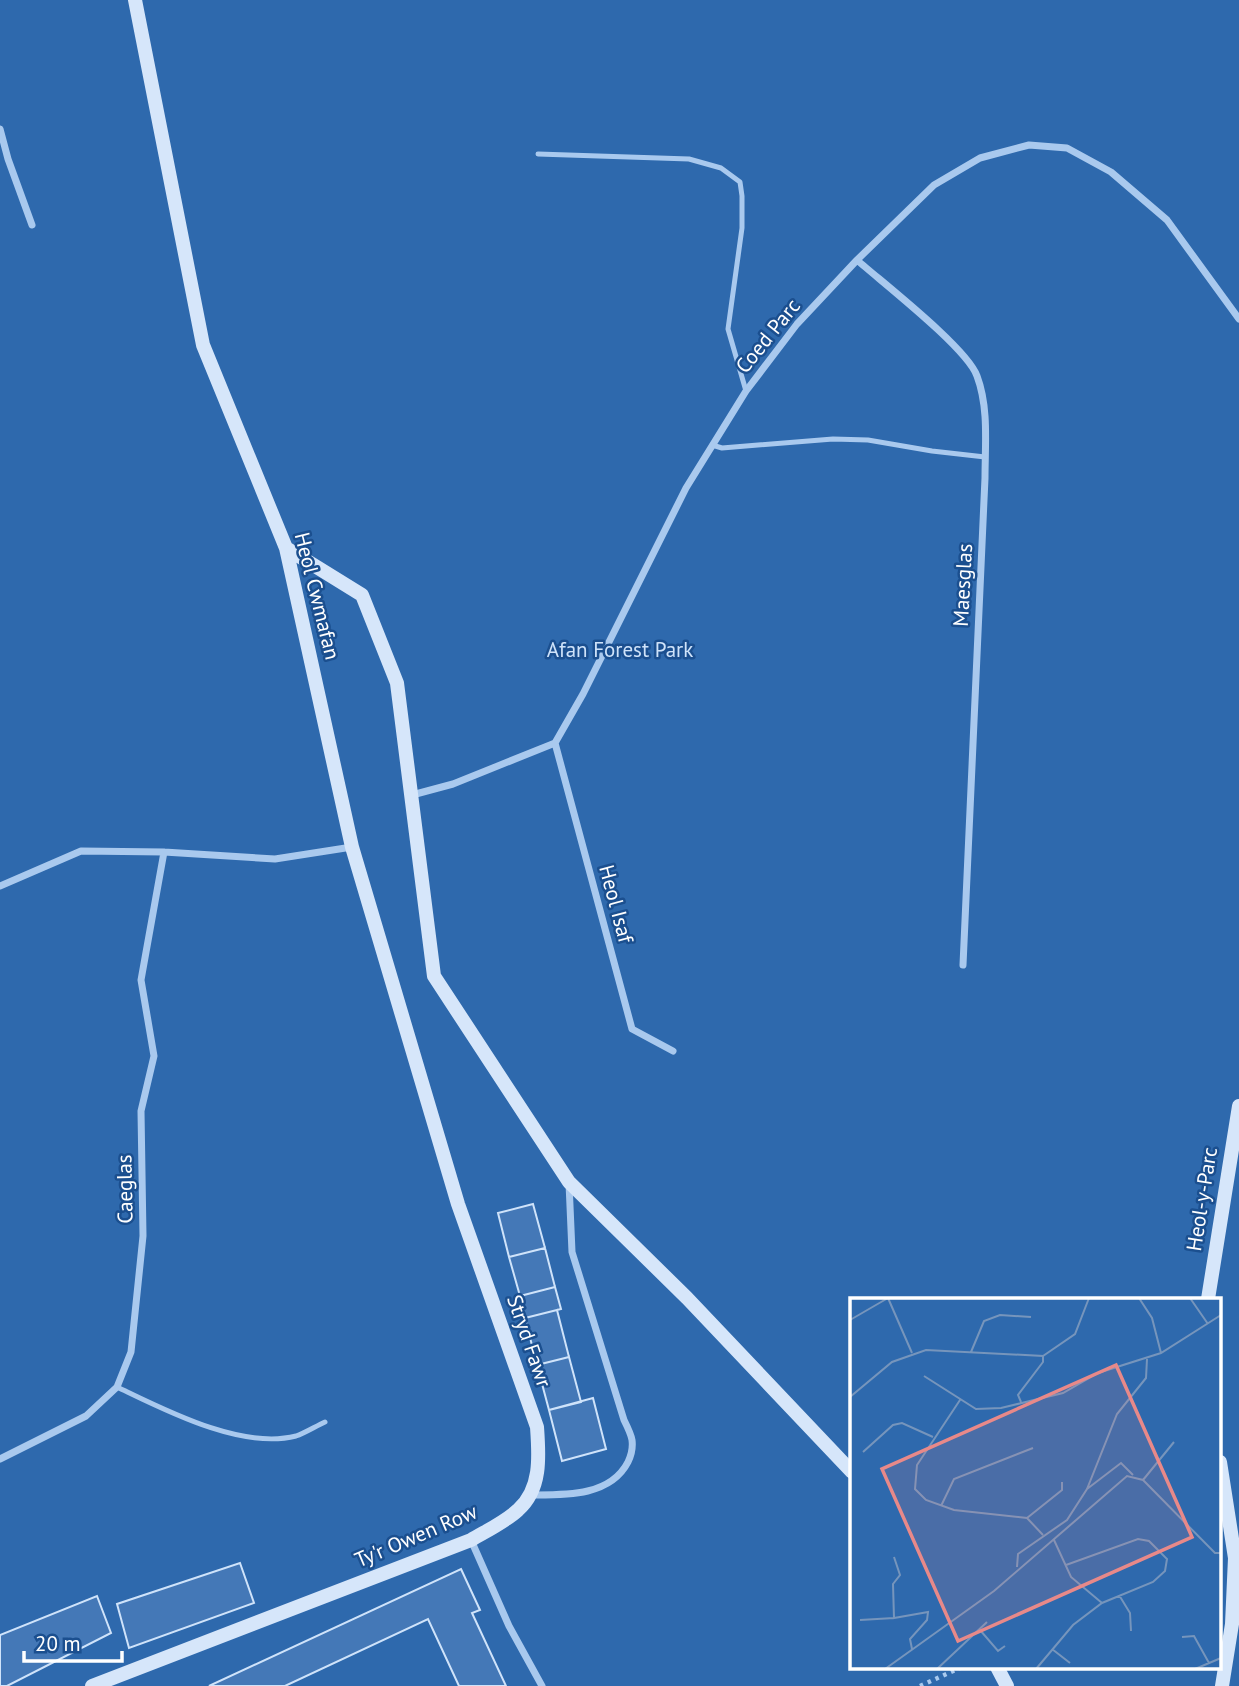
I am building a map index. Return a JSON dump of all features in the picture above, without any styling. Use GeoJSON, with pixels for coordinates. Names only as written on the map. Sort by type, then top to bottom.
{"type":"FeatureCollection","features":[{"type":"Feature","properties":{"kind":"main road","name":"Heol Cwmafan"},"geometry":{"type":"LineString","coordinates":[[135,0],[203,345],[286,548],[352,847],[458,1204]]}},
{"type":"Feature","properties":{"kind":"main road"},"geometry":{"type":"LineString","coordinates":[[286,548],[362,595],[397,682],[434,976],[569,1182],[687,1298],[850,1470]]}},
{"type":"Feature","properties":{"kind":"main road","name":"Heol-y-Parc"},"geometry":{"type":"LineString","coordinates":[[1208,1298],[1239,1106]]}},
{"type":"Feature","properties":{"kind":"main road","name":"Stryd Fawr"},"geometry":{"type":"LineString","coordinates":[[458,1204],[537,1427],[539,1458],[537,1477],[530,1495]]}},
{"type":"Feature","properties":{"kind":"main road"},"geometry":{"type":"LineString","coordinates":[[1222,1475],[1235,1558],[1233,1624],[1222,1686]]}},
{"type":"Feature","properties":{"kind":"main road","name":"Ty'r Owen Row"},"geometry":{"type":"LineString","coordinates":[[92,1686],[471,1540],[519,1510],[530,1495]]}},
{"type":"Feature","properties":{"kind":"main road"},"geometry":{"type":"LineString","coordinates":[[998,1668],[1007,1686]]}},
{"type":"Feature","properties":{"kind":"street"},"geometry":{"type":"LineString","coordinates":[[0,129],[4,161],[32,225]]}},
{"type":"Feature","properties":{"kind":"street","name":"Coed Parc"},"geometry":{"type":"LineString","coordinates":[[555,743],[583,694],[686,488],[746,391],[797,324],[933,185],[980,158],[1029,145],[1067,148],[1111,172],[1167,220],[1239,319]]}},
{"type":"Feature","properties":{"kind":"street","name":"Maesglas"},"geometry":{"type":"LineString","coordinates":[[857,260],[957,348],[977,373],[985,406],[963,965]]}},
{"type":"Feature","properties":{"kind":"street"},"geometry":{"type":"LineString","coordinates":[[412,794],[453,784],[555,743]]}},
{"type":"Feature","properties":{"kind":"street","name":"Heol Isaf"},"geometry":{"type":"LineString","coordinates":[[555,743],[632,1029],[673,1051]]}},
{"type":"Feature","properties":{"kind":"street"},"geometry":{"type":"LineString","coordinates":[[0,886],[81,851],[164,852],[275,859],[352,847]]}},
{"type":"Feature","properties":{"kind":"street","name":"Caeglas"},"geometry":{"type":"LineString","coordinates":[[0,1459],[86,1416],[117,1387],[131,1352],[143,1236],[141,1111],[154,1056],[141,980],[164,852]]}},
{"type":"Feature","properties":{"kind":"street"},"geometry":{"type":"LineString","coordinates":[[530,1495],[570,1495],[611,1483],[623,1471],[631,1455],[632,1440],[572,1252],[569,1182]]}},
{"type":"Feature","properties":{"kind":"street"},"geometry":{"type":"LineString","coordinates":[[471,1540],[509,1626],[542,1686]]}},
{"type":"Feature","properties":{"kind":"lane"},"geometry":{"type":"LineString","coordinates":[[538,155],[689,159],[721,168],[740,182],[742,228],[728,329],[746,391]]}},
{"type":"Feature","properties":{"kind":"lane"},"geometry":{"type":"LineString","coordinates":[[712,445],[722,448],[833,439],[868,440],[985,457]]}},
{"type":"Feature","properties":{"kind":"lane"},"geometry":{"type":"LineString","coordinates":[[117,1387],[174,1414],[262,1439],[296,1436],[325,1422]]}},
{"type":"Feature","properties":{"kind":"path"},"geometry":{"type":"LineString","coordinates":[[920,1686],[960,1668]]}},
{"type":"Feature","properties":{"kind":"green space","name":"Afan Forest Park"},"geometry":{"type":"Polygon","coordinates":[[[0,0],[1239,0],[1239,1686],[0,1686],[0,0]]]}},
{"type":"Feature","properties":{"kind":"building"},"geometry":{"type":"Polygon","coordinates":[[[533,1204],[545,1248],[509,1257],[498,1213],[533,1204]]]}},
{"type":"Feature","properties":{"kind":"building"},"geometry":{"type":"Polygon","coordinates":[[[545,1248],[555,1287],[520,1296],[509,1257],[545,1248]]]}},
{"type":"Feature","properties":{"kind":"building"},"geometry":{"type":"Polygon","coordinates":[[[555,1287],[561,1309],[525,1318],[520,1296],[555,1287]]]}},
{"type":"Feature","properties":{"kind":"building"},"geometry":{"type":"Polygon","coordinates":[[[557,1310],[569,1357],[537,1365],[525,1318],[557,1310]]]}},
{"type":"Feature","properties":{"kind":"building"},"geometry":{"type":"Polygon","coordinates":[[[569,1357],[581,1402],[549,1410],[537,1365],[569,1357]]]}},
{"type":"Feature","properties":{"kind":"building"},"geometry":{"type":"Polygon","coordinates":[[[593,1398],[606,1449],[562,1461],[549,1410],[593,1398]]]}},
{"type":"Feature","properties":{"kind":"building"},"geometry":{"type":"Polygon","coordinates":[[[240,1563],[254,1603],[129,1648],[117,1604],[240,1563]]]}},
{"type":"Feature","properties":{"kind":"building"},"geometry":{"type":"Polygon","coordinates":[[[461,1569],[480,1610],[472,1613],[506,1686],[459,1686],[428,1619],[285,1686],[209,1686],[461,1569]]]}},
{"type":"Feature","properties":{"kind":"building"},"geometry":{"type":"Polygon","coordinates":[[[97,1596],[111,1633],[7,1686],[0,1686],[0,1635],[97,1596]]]}}]}
